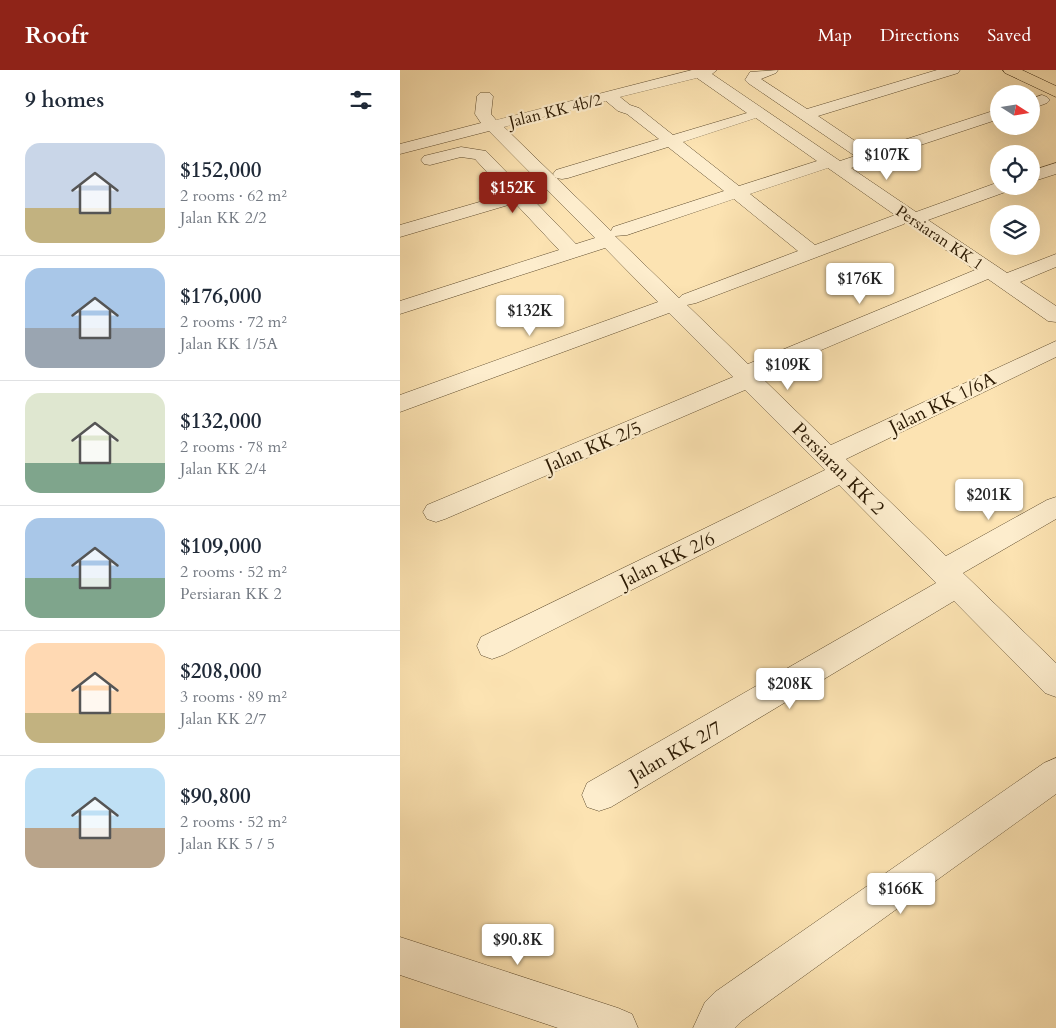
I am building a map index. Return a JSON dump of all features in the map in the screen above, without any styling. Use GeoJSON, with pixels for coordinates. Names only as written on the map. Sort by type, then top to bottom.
{"type":"FeatureCollection","features":[{"type":"Feature","properties":{"kind":"main road"},"geometry":{"type":"LineString","coordinates":[[1010,70],[1056,92]]}},
{"type":"Feature","properties":{"kind":"main road"},"geometry":{"type":"LineString","coordinates":[[1032,70],[1056,82]]}},
{"type":"Feature","properties":{"kind":"street"},"geometry":{"type":"LineString","coordinates":[[770,70],[752,78],[755,82],[868,157]]}},
{"type":"Feature","properties":{"kind":"street"},"geometry":{"type":"LineString","coordinates":[[804,115],[953,70]]}},
{"type":"Feature","properties":{"kind":"street","name":"Jalan KK 4b/2"},"geometry":{"type":"LineString","coordinates":[[400,149],[493,126],[612,108],[705,71]]}},
{"type":"Feature","properties":{"kind":"street","name":"Persiaran KK 1"},"geometry":{"type":"LineString","coordinates":[[705,71],[834,164],[906,220],[997,276],[1056,316]]}},
{"type":"Feature","properties":{"kind":"street"},"geometry":{"type":"LineString","coordinates":[[485,96],[484,116],[493,126]]}},
{"type":"Feature","properties":{"kind":"street"},"geometry":{"type":"LineString","coordinates":[[612,108],[633,111],[812,252]]}},
{"type":"Feature","properties":{"kind":"street"},"geometry":{"type":"LineString","coordinates":[[400,231],[516,194],[555,177],[749,117]]}},
{"type":"Feature","properties":{"kind":"street"},"geometry":{"type":"LineString","coordinates":[[400,308],[572,252],[714,200],[834,164],[868,157],[990,117]]}},
{"type":"Feature","properties":{"kind":"street","name":"Persiaran KK 2"},"geometry":{"type":"LineString","coordinates":[[493,126],[555,177],[681,301],[746,376],[1056,683]]}},
{"type":"Feature","properties":{"kind":"street"},"geometry":{"type":"LineString","coordinates":[[634,135],[664,159]]}},
{"type":"Feature","properties":{"kind":"street"},"geometry":{"type":"LineString","coordinates":[[418,163],[468,152],[480,155],[572,252]]}},
{"type":"Feature","properties":{"kind":"street"},"geometry":{"type":"LineString","coordinates":[[1040,174],[1056,168]]}},
{"type":"Feature","properties":{"kind":"street"},"geometry":{"type":"LineString","coordinates":[[700,188],[714,200]]}},
{"type":"Feature","properties":{"kind":"street"},"geometry":{"type":"LineString","coordinates":[[400,404],[812,252],[990,191]]}},
{"type":"Feature","properties":{"kind":"street","name":"Jalan KK 2/5"},"geometry":{"type":"LineString","coordinates":[[436,512],[746,376],[997,276],[1056,260]]}},
{"type":"Feature","properties":{"kind":"street","name":"Jalan KK 1/6A"},"geometry":{"type":"LineString","coordinates":[[835,464],[1056,348]]}},
{"type":"Feature","properties":{"kind":"street","name":"Jalan KK 2/6"},"geometry":{"type":"LineString","coordinates":[[492,646],[835,464]]}},
{"type":"Feature","properties":{"kind":"street","name":"Jalan KK 2/7"},"geometry":{"type":"LineString","coordinates":[[599,795],[950,578],[1056,507]]}},
{"type":"Feature","properties":{"kind":"street"},"geometry":{"type":"LineString","coordinates":[[713,1028],[719,1016],[729,1006],[1056,774]]}},
{"type":"Feature","properties":{"kind":"street"},"geometry":{"type":"LineString","coordinates":[[401,960],[618,1028]]}}]}
